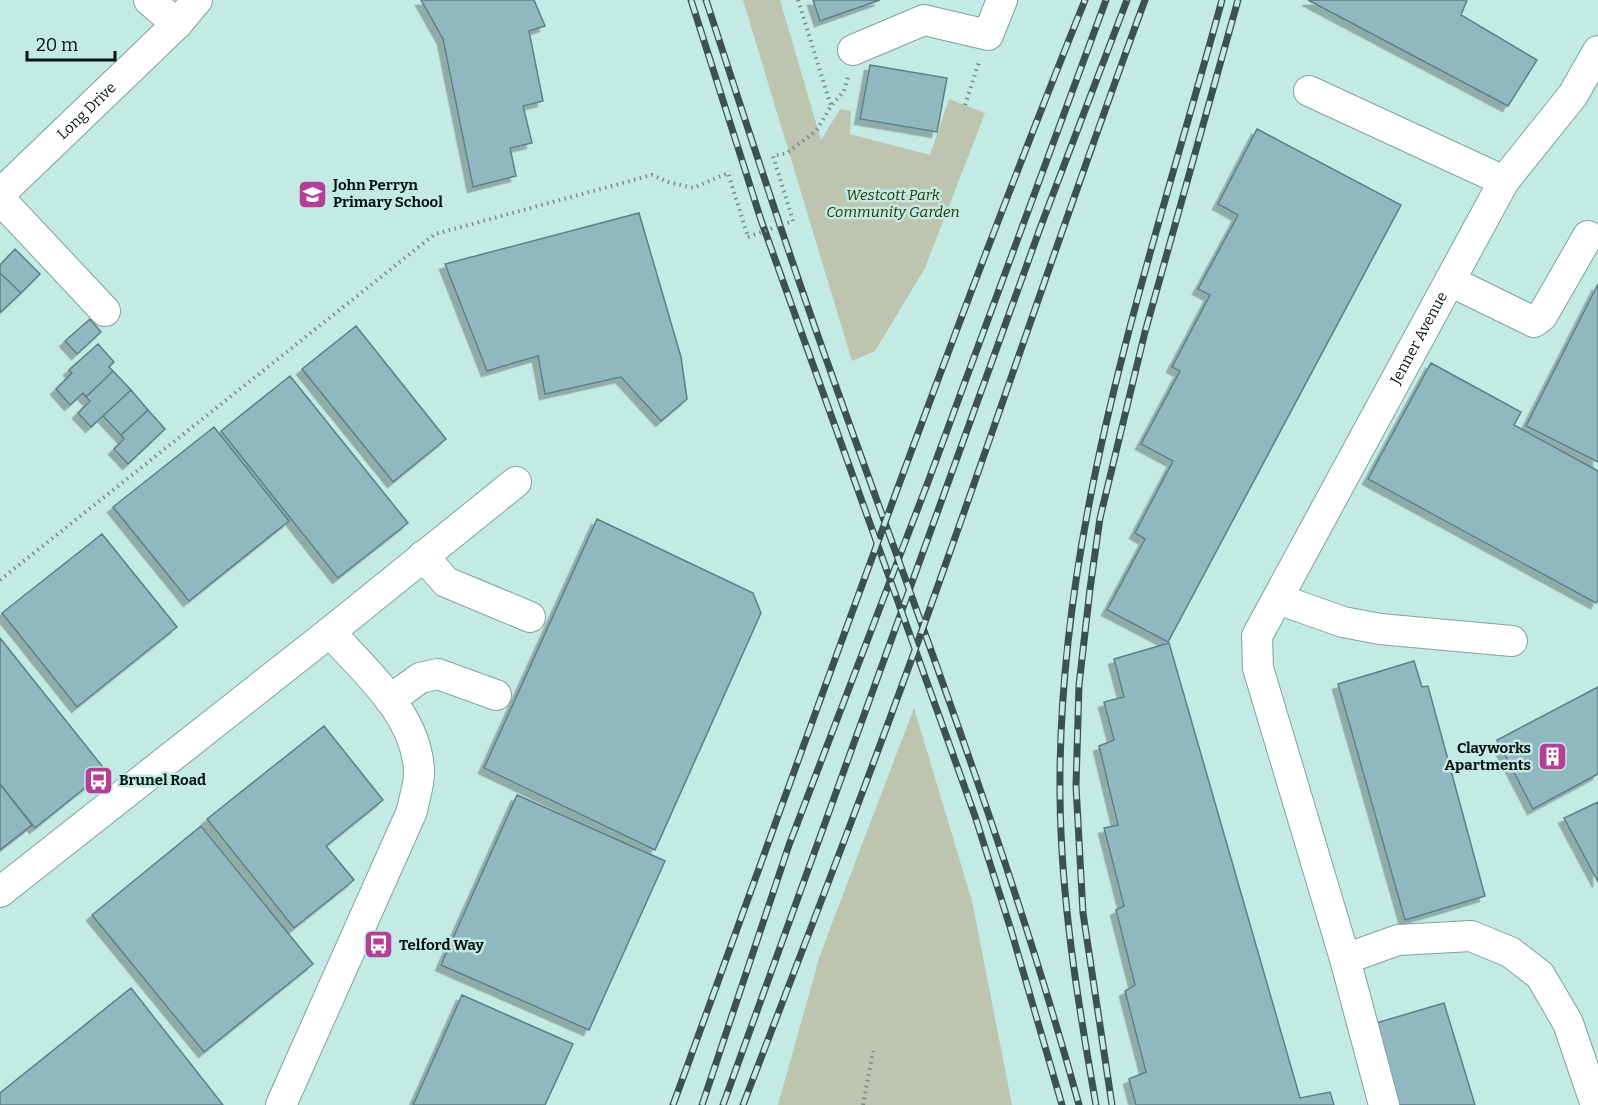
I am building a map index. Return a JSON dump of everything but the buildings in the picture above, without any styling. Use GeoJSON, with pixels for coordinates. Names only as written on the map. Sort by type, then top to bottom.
{"type":"FeatureCollection","features":[{"type":"Feature","properties":{"kind":"street"},"geometry":{"type":"LineString","coordinates":[[148,0],[177,24]]}},
{"type":"Feature","properties":{"kind":"street","name":"Long Drive"},"geometry":{"type":"LineString","coordinates":[[0,194],[177,24],[197,0]]}},
{"type":"Feature","properties":{"kind":"street"},"geometry":{"type":"LineString","coordinates":[[853,50],[924,20],[988,35],[1002,0]]}},
{"type":"Feature","properties":{"kind":"street","name":"Jenner Avenue"},"geometry":{"type":"LineString","coordinates":[[1345,959],[1258,668],[1257,636],[1504,181],[1573,95],[1598,51]]}},
{"type":"Feature","properties":{"kind":"street"},"geometry":{"type":"LineString","coordinates":[[1309,91],[1504,181]]}},
{"type":"Feature","properties":{"kind":"street"},"geometry":{"type":"LineString","coordinates":[[0,200],[105,311]]}},
{"type":"Feature","properties":{"kind":"street"},"geometry":{"type":"LineString","coordinates":[[1450,281],[1534,322],[1542,316],[1588,236]]}},
{"type":"Feature","properties":{"kind":"street"},"geometry":{"type":"LineString","coordinates":[[0,892],[516,482]]}},
{"type":"Feature","properties":{"kind":"street"},"geometry":{"type":"LineString","coordinates":[[423,556],[446,582],[530,617]]}},
{"type":"Feature","properties":{"kind":"street"},"geometry":{"type":"LineString","coordinates":[[1278,599],[1343,622],[1362,626],[1512,640]]}},
{"type":"Feature","properties":{"kind":"street"},"geometry":{"type":"LineString","coordinates":[[281,1105],[412,811],[419,771],[413,737],[390,700],[330,632]]}},
{"type":"Feature","properties":{"kind":"street"},"geometry":{"type":"LineString","coordinates":[[390,700],[420,678],[438,674],[496,694]]}},
{"type":"Feature","properties":{"kind":"street"},"geometry":{"type":"LineString","coordinates":[[1384,1105],[1345,959],[1398,940],[1471,936],[1510,952],[1540,975],[1568,1023],[1596,1105]]}},
{"type":"Feature","properties":{"kind":"path"},"geometry":{"type":"LineString","coordinates":[[798,0],[831,106]]}},
{"type":"Feature","properties":{"kind":"path"},"geometry":{"type":"LineString","coordinates":[[965,105],[988,35]]}},
{"type":"Feature","properties":{"kind":"path"},"geometry":{"type":"LineString","coordinates":[[0,580],[435,234],[652,175],[668,183],[693,188],[728,173],[748,237],[793,221],[773,156],[787,153],[817,130],[831,106],[844,91],[853,50]]}},
{"type":"Feature","properties":{"kind":"path"},"geometry":{"type":"LineString","coordinates":[[864,1105],[873,1051]]}},
{"type":"Feature","properties":{"kind":"green space","name":"Westcott Park Community Garden"},"geometry":{"type":"Polygon","coordinates":[[[743,0],[780,0],[821,140],[840,109],[851,111],[850,134],[930,155],[949,99],[985,113],[925,268],[875,351],[852,361],[743,0]]]}},
{"type":"Feature","properties":{"kind":"green space"},"geometry":{"type":"Polygon","coordinates":[[[914,708],[972,901],[1012,1105],[778,1105],[820,955],[914,708]]]}},
{"type":"Feature","properties":{"kind":"railway"},"geometry":{"type":"LineString","coordinates":[[691,0],[761,220],[975,816],[1062,1105]]}},
{"type":"Feature","properties":{"kind":"railway"},"geometry":{"type":"LineString","coordinates":[[706,0],[813,321],[993,826],[1052,1011],[1079,1105]]}},
{"type":"Feature","properties":{"kind":"railway"},"geometry":{"type":"LineString","coordinates":[[673,1105],[926,413],[1085,0]]}},
{"type":"Feature","properties":{"kind":"railway"},"geometry":{"type":"LineString","coordinates":[[702,1105],[789,845],[928,482],[1106,0]]}},
{"type":"Feature","properties":{"kind":"railway"},"geometry":{"type":"LineString","coordinates":[[723,1105],[1042,223],[1127,0]]}},
{"type":"Feature","properties":{"kind":"railway"},"geometry":{"type":"LineString","coordinates":[[743,1105],[922,631],[1145,0]]}},
{"type":"Feature","properties":{"kind":"railway"},"geometry":{"type":"LineString","coordinates":[[1096,1105],[1067,913],[1061,835],[1063,694],[1074,593],[1091,493],[1113,393],[1222,0]]}},
{"type":"Feature","properties":{"kind":"railway"},"geometry":{"type":"LineString","coordinates":[[1112,1105],[1083,913],[1076,786],[1079,685],[1100,518],[1145,332],[1238,0]]}},
{"type":"Feature","properties":{"kind":"place","name":"John Perryn Primary School"},"geometry":{"type":"Point","coordinates":[312,194]}},
{"type":"Feature","properties":{"kind":"place","name":"Clayworks Apartments"},"geometry":{"type":"Point","coordinates":[1552,757]}},
{"type":"Feature","properties":{"kind":"place","name":"Brunel Road"},"geometry":{"type":"Point","coordinates":[98,780]}},
{"type":"Feature","properties":{"kind":"place","name":"Telford Way"},"geometry":{"type":"Point","coordinates":[378,945]}}]}
